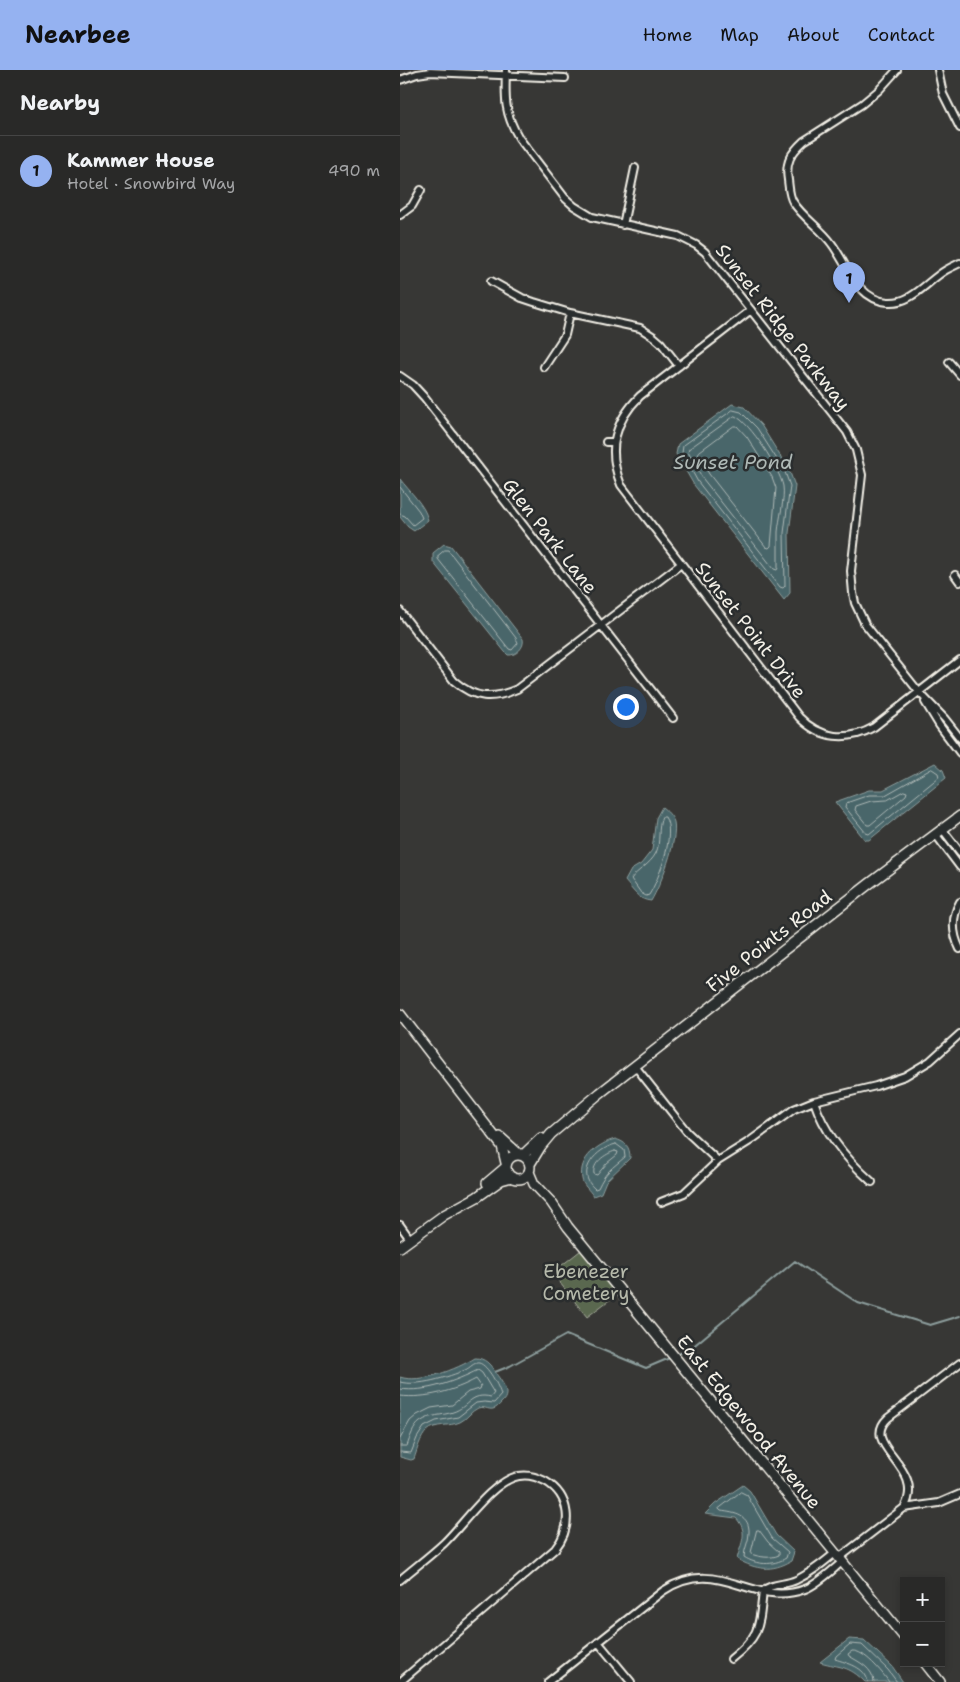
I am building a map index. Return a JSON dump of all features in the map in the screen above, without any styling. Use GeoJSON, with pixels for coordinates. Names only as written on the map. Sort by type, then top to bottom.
{"type":"FeatureCollection","features":[{"type":"Feature","properties":{"kind":"main road","name":"Five Points Road"},"geometry":{"type":"LineString","coordinates":[[600,1093],[869,884],[960,816]]}},
{"type":"Feature","properties":{"kind":"main road"},"geometry":{"type":"LineString","coordinates":[[400,1014],[470,1104],[501,1138],[526,1157],[530,1168]]}},
{"type":"Feature","properties":{"kind":"main road"},"geometry":{"type":"LineString","coordinates":[[400,1247],[441,1212],[483,1187],[506,1165],[511,1157],[521,1155],[535,1145],[563,1117],[600,1093]]}},
{"type":"Feature","properties":{"kind":"main road"},"geometry":{"type":"LineString","coordinates":[[410,1239],[444,1215],[478,1197],[499,1181],[524,1178],[541,1146],[551,1134],[600,1093]]}},
{"type":"Feature","properties":{"kind":"main road"},"geometry":{"type":"LineString","coordinates":[[470,1104],[487,1130],[503,1148],[509,1175],[516,1178]]}},
{"type":"Feature","properties":{"kind":"main road","name":"East Edgewood Avenue"},"geometry":{"type":"LineString","coordinates":[[530,1168],[534,1184],[551,1202],[568,1227]]}},
{"type":"Feature","properties":{"kind":"main road","name":"East Edgewood Avenue"},"geometry":{"type":"LineString","coordinates":[[516,1178],[532,1189],[568,1227],[900,1632]]}},
{"type":"Feature","properties":{"kind":"main road"},"geometry":{"type":"LineString","coordinates":[[928,1667],[940,1682]]}},
{"type":"Feature","properties":{"kind":"street"},"geometry":{"type":"LineString","coordinates":[[897,70],[879,90],[862,104],[797,147],[787,162],[787,175],[792,201],[831,241],[858,285],[868,295],[886,302],[894,302],[910,297],[946,270],[960,263]]}},
{"type":"Feature","properties":{"kind":"street"},"geometry":{"type":"LineString","coordinates":[[938,70],[943,94],[960,128]]}},
{"type":"Feature","properties":{"kind":"street"},"geometry":{"type":"LineString","coordinates":[[400,80],[416,74],[430,72],[506,73],[565,78]]}},
{"type":"Feature","properties":{"kind":"street","name":"Sunset Ridge Parkway"},"geometry":{"type":"LineString","coordinates":[[506,73],[506,109],[518,138],[565,198],[592,217],[678,236],[696,245],[714,261],[847,432],[856,450],[862,475],[851,571],[854,598],[865,624],[919,692],[960,738]]}},
{"type":"Feature","properties":{"kind":"street"},"geometry":{"type":"LineString","coordinates":[[623,225],[635,168]]}},
{"type":"Feature","properties":{"kind":"street"},"geometry":{"type":"LineString","coordinates":[[400,215],[412,206],[421,190]]}},
{"type":"Feature","properties":{"kind":"street"},"geometry":{"type":"LineString","coordinates":[[491,280],[522,298],[570,313],[640,328],[654,336],[679,366]]}},
{"type":"Feature","properties":{"kind":"street"},"geometry":{"type":"LineString","coordinates":[[606,442],[614,442],[621,419],[632,404],[751,310]]}},
{"type":"Feature","properties":{"kind":"street"},"geometry":{"type":"LineString","coordinates":[[544,367],[565,335],[570,313]]}},
{"type":"Feature","properties":{"kind":"street"},"geometry":{"type":"LineString","coordinates":[[949,362],[960,376]]}},
{"type":"Feature","properties":{"kind":"street","name":"Glen Park Lane"},"geometry":{"type":"LineString","coordinates":[[400,376],[424,397],[673,718]]}},
{"type":"Feature","properties":{"kind":"street","name":"Sunset Point Drive"},"geometry":{"type":"LineString","coordinates":[[614,442],[615,465],[622,485],[800,717],[812,728],[820,733],[838,737],[856,736],[874,728],[960,660]]}},
{"type":"Feature","properties":{"kind":"street"},"geometry":{"type":"LineString","coordinates":[[400,611],[454,681],[475,694],[486,697],[503,695],[517,690],[681,564]]}},
{"type":"Feature","properties":{"kind":"street"},"geometry":{"type":"LineString","coordinates":[[955,575],[960,582]]}},
{"type":"Feature","properties":{"kind":"street","name":"Sunset Ridge Parkway"},"geometry":{"type":"LineString","coordinates":[[919,692],[939,725],[960,753]]}},
{"type":"Feature","properties":{"kind":"street"},"geometry":{"type":"LineString","coordinates":[[939,832],[960,852]]}},
{"type":"Feature","properties":{"kind":"street"},"geometry":{"type":"LineString","coordinates":[[939,832],[960,867]]}},
{"type":"Feature","properties":{"kind":"street"},"geometry":{"type":"LineString","coordinates":[[960,902],[956,910],[953,928],[960,949]]}},
{"type":"Feature","properties":{"kind":"street"},"geometry":{"type":"LineString","coordinates":[[661,1202],[684,1193],[718,1161],[750,1141],[787,1113],[814,1101],[876,1086],[905,1076],[930,1061],[960,1034]]}},
{"type":"Feature","properties":{"kind":"street"},"geometry":{"type":"LineString","coordinates":[[635,1066],[688,1133],[718,1161]]}},
{"type":"Feature","properties":{"kind":"street"},"geometry":{"type":"LineString","coordinates":[[814,1101],[826,1129],[860,1172],[872,1182]]}},
{"type":"Feature","properties":{"kind":"street"},"geometry":{"type":"LineString","coordinates":[[400,1225],[410,1239]]}},
{"type":"Feature","properties":{"kind":"street"},"geometry":{"type":"LineString","coordinates":[[548,1682],[663,1591],[684,1580],[716,1578],[774,1594],[788,1594],[808,1588],[839,1558],[904,1508],[910,1494],[908,1480],[881,1439],[881,1428],[888,1418],[960,1363]]}},
{"type":"Feature","properties":{"kind":"street"},"geometry":{"type":"LineString","coordinates":[[400,1580],[444,1543],[494,1490],[510,1478],[528,1476],[540,1478],[559,1492],[564,1503],[568,1521],[565,1535],[555,1549],[400,1682]]}},
{"type":"Feature","properties":{"kind":"street"},"geometry":{"type":"LineString","coordinates":[[904,1508],[939,1503],[960,1494]]}},
{"type":"Feature","properties":{"kind":"street"},"geometry":{"type":"LineString","coordinates":[[764,1591],[773,1586],[787,1584],[839,1558]]}},
{"type":"Feature","properties":{"kind":"street"},"geometry":{"type":"LineString","coordinates":[[731,1658],[747,1646],[756,1635],[760,1624],[764,1591]]}},
{"type":"Feature","properties":{"kind":"street"},"geometry":{"type":"LineString","coordinates":[[598,1642],[631,1682]]}},
{"type":"Feature","properties":{"kind":"green space","name":"Ebenezer Cometery"},"geometry":{"type":"Polygon","coordinates":[[[585,1247],[621,1291],[587,1317],[552,1273],[585,1247]]]}},
{"type":"Feature","properties":{"kind":"water","name":"Sunset Pond"},"geometry":{"type":"Polygon","coordinates":[[[732,404],[744,407],[761,425],[789,470],[795,486],[789,533],[790,593],[784,600],[694,485],[676,454],[678,444],[732,404]]]}},
{"type":"Feature","properties":{"kind":"water"},"geometry":{"type":"Polygon","coordinates":[[[400,479],[420,504],[428,520],[414,531],[400,517],[400,479]]]}},
{"type":"Feature","properties":{"kind":"water"},"geometry":{"type":"Polygon","coordinates":[[[444,544],[451,546],[523,639],[523,645],[517,652],[508,655],[505,652],[433,562],[433,553],[444,544]]]}},
{"type":"Feature","properties":{"kind":"water"},"geometry":{"type":"Polygon","coordinates":[[[935,763],[943,770],[946,778],[869,840],[865,840],[835,802],[869,790],[883,790],[935,763]]]}},
{"type":"Feature","properties":{"kind":"water"},"geometry":{"type":"Polygon","coordinates":[[[662,807],[674,822],[674,840],[664,874],[651,901],[639,897],[625,881],[631,870],[641,864],[652,850],[656,818],[662,807]]]}},
{"type":"Feature","properties":{"kind":"water"},"geometry":{"type":"Polygon","coordinates":[[[615,1139],[627,1146],[630,1158],[606,1181],[601,1193],[593,1196],[583,1181],[583,1165],[586,1158],[596,1148],[615,1139]]]}},
{"type":"Feature","properties":{"kind":"water"},"geometry":{"type":"Polygon","coordinates":[[[475,1358],[484,1360],[491,1366],[506,1391],[505,1398],[494,1409],[478,1408],[460,1422],[438,1426],[427,1431],[422,1437],[414,1459],[400,1457],[400,1377],[418,1379],[428,1377],[449,1371],[475,1358]]]}},
{"type":"Feature","properties":{"kind":"water"},"geometry":{"type":"Polygon","coordinates":[[[743,1485],[750,1491],[776,1535],[794,1552],[791,1561],[784,1565],[764,1568],[751,1566],[737,1559],[743,1538],[740,1523],[736,1518],[705,1514],[715,1504],[743,1485]]]}},
{"type":"Feature","properties":{"kind":"water"},"geometry":{"type":"Polygon","coordinates":[[[849,1639],[864,1640],[892,1666],[903,1682],[865,1682],[849,1670],[820,1662],[849,1639]]]}},
{"type":"Feature","properties":{"kind":"waterway"},"geometry":{"type":"LineString","coordinates":[[676,1355],[690,1349],[795,1261],[858,1303],[930,1325],[960,1316]]}},
{"type":"Feature","properties":{"kind":"waterway"},"geometry":{"type":"LineString","coordinates":[[495,1372],[510,1366],[566,1335],[646,1368],[672,1357]]}},
{"type":"Feature","properties":{"kind":"place","name":"Kammer House"},"geometry":{"type":"Point","coordinates":[849,303]}}]}
